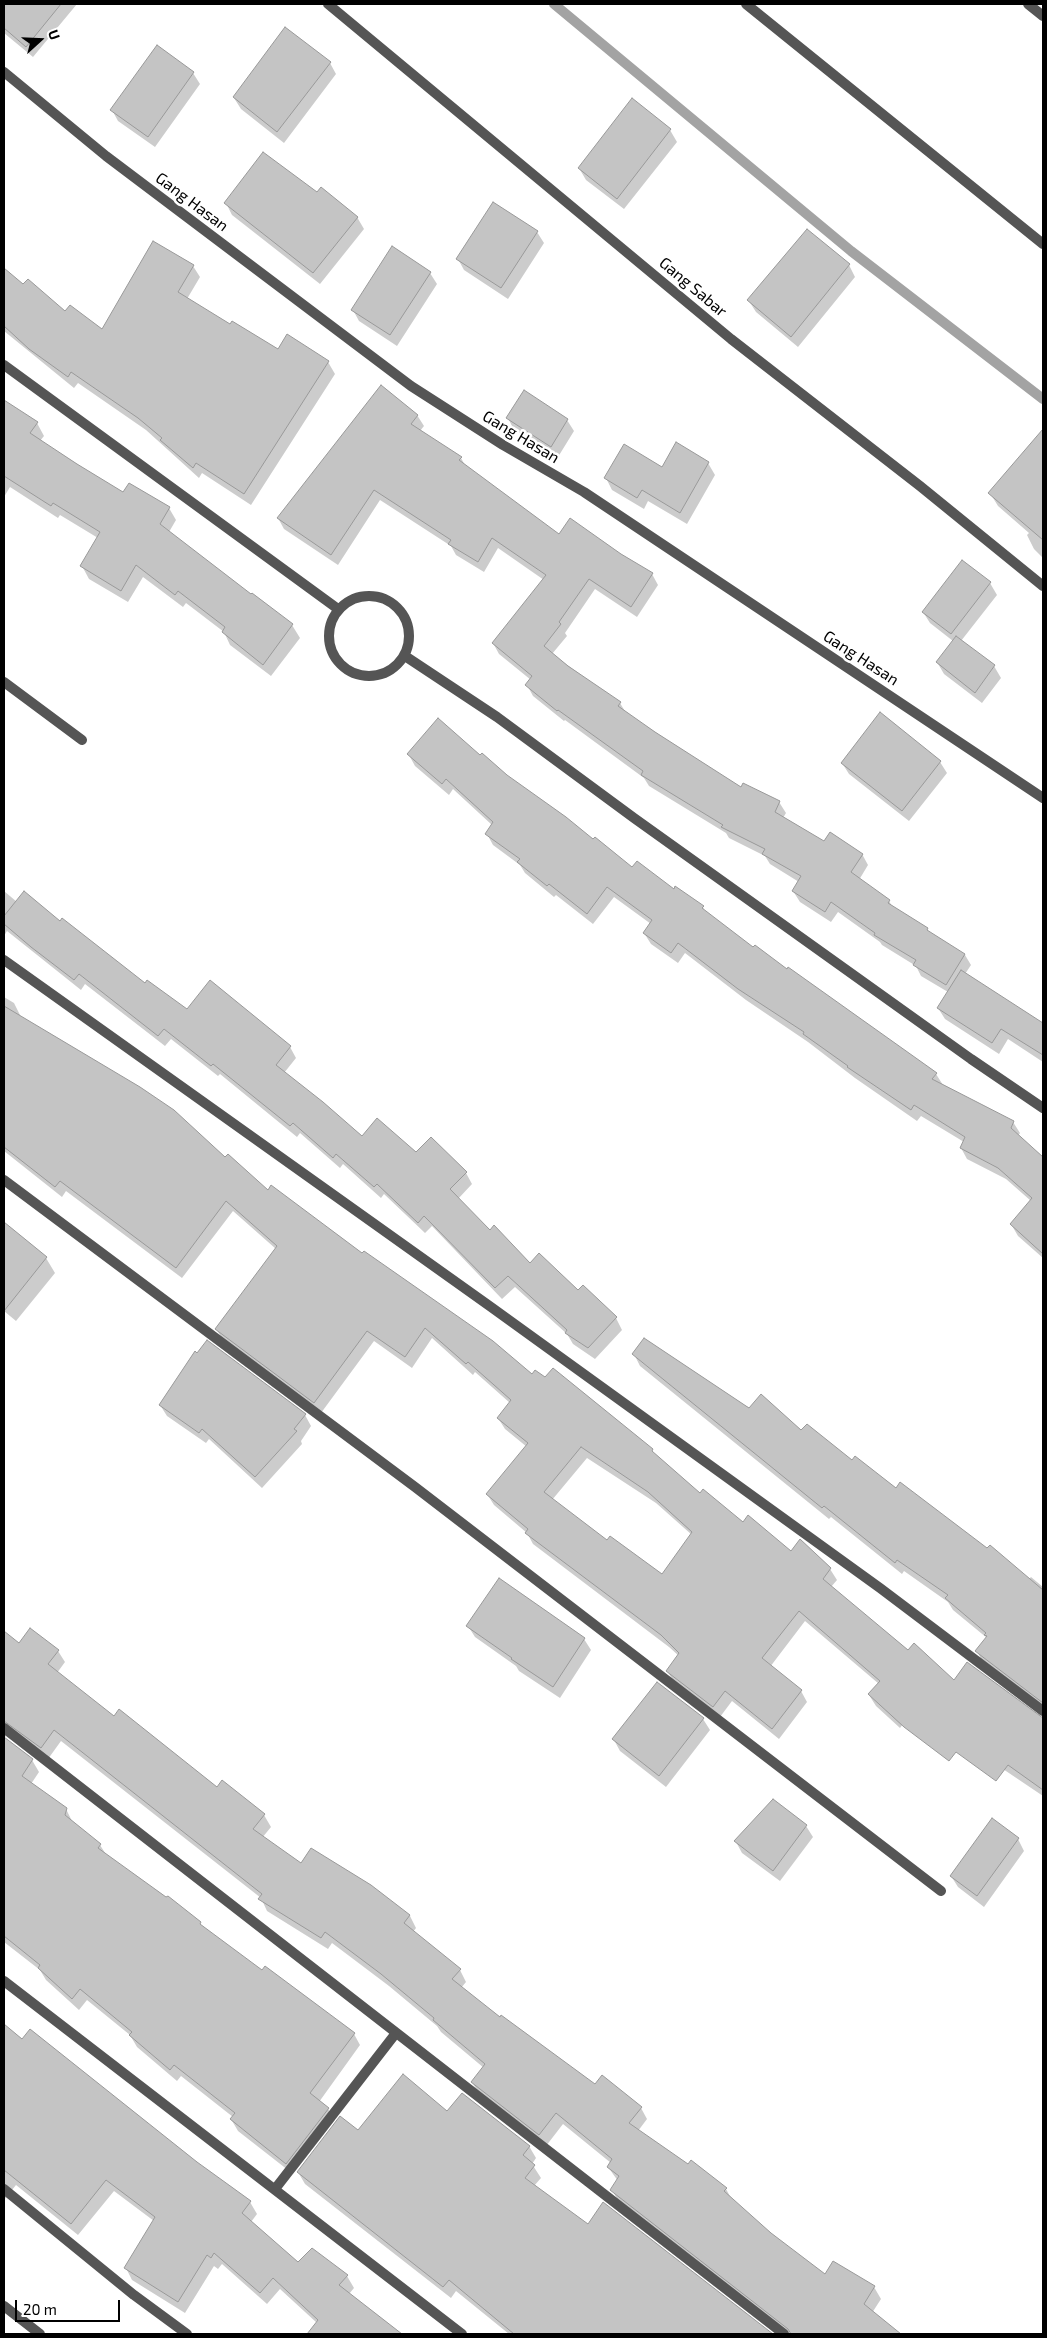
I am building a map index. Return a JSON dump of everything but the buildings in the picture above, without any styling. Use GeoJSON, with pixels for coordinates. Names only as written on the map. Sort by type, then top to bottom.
{"type":"FeatureCollection","features":[{"type":"Feature","properties":{"kind":"street","name":"Gang Sabar"},"geometry":{"type":"LineString","coordinates":[[328,4],[731,339],[920,486],[1043,586]]}},
{"type":"Feature","properties":{"kind":"street"},"geometry":{"type":"LineString","coordinates":[[746,4],[1043,244]]}},
{"type":"Feature","properties":{"kind":"street"},"geometry":{"type":"LineString","coordinates":[[1028,4],[1043,16]]}},
{"type":"Feature","properties":{"kind":"street","name":"Gang Hasan"},"geometry":{"type":"LineString","coordinates":[[4,72],[106,156],[411,386],[503,445],[584,492],[1043,798]]}},
{"type":"Feature","properties":{"kind":"street"},"geometry":{"type":"LineString","coordinates":[[4,365],[338,609]]}},
{"type":"Feature","properties":{"kind":"street"},"geometry":{"type":"LineString","coordinates":[[374,595],[393,602],[406,617],[410,636],[406,656],[392,670],[374,677],[355,675],[338,663],[330,646],[329,626],[338,609],[355,598],[374,595]]}},
{"type":"Feature","properties":{"kind":"street"},"geometry":{"type":"LineString","coordinates":[[406,656],[498,717],[666,841],[962,1054],[1043,1108]]}},
{"type":"Feature","properties":{"kind":"street"},"geometry":{"type":"LineString","coordinates":[[4,682],[82,740]]}},
{"type":"Feature","properties":{"kind":"street"},"geometry":{"type":"LineString","coordinates":[[4,960],[506,1318],[880,1588],[1043,1711]]}},
{"type":"Feature","properties":{"kind":"street"},"geometry":{"type":"LineString","coordinates":[[4,1180],[469,1528],[941,1892]]}},
{"type":"Feature","properties":{"kind":"street"},"geometry":{"type":"LineString","coordinates":[[4,1728],[784,2334]]}},
{"type":"Feature","properties":{"kind":"street"},"geometry":{"type":"LineString","coordinates":[[4,1981],[462,2334]]}},
{"type":"Feature","properties":{"kind":"street"},"geometry":{"type":"LineString","coordinates":[[275,2189],[396,2034]]}},
{"type":"Feature","properties":{"kind":"street"},"geometry":{"type":"LineString","coordinates":[[4,2189],[134,2295],[187,2334]]}},
{"type":"Feature","properties":{"kind":"street"},"geometry":{"type":"LineString","coordinates":[[4,2306],[40,2334]]}},
{"type":"Feature","properties":{"kind":"waterway"},"geometry":{"type":"LineString","coordinates":[[554,4],[851,251],[1043,399]]}}]}
